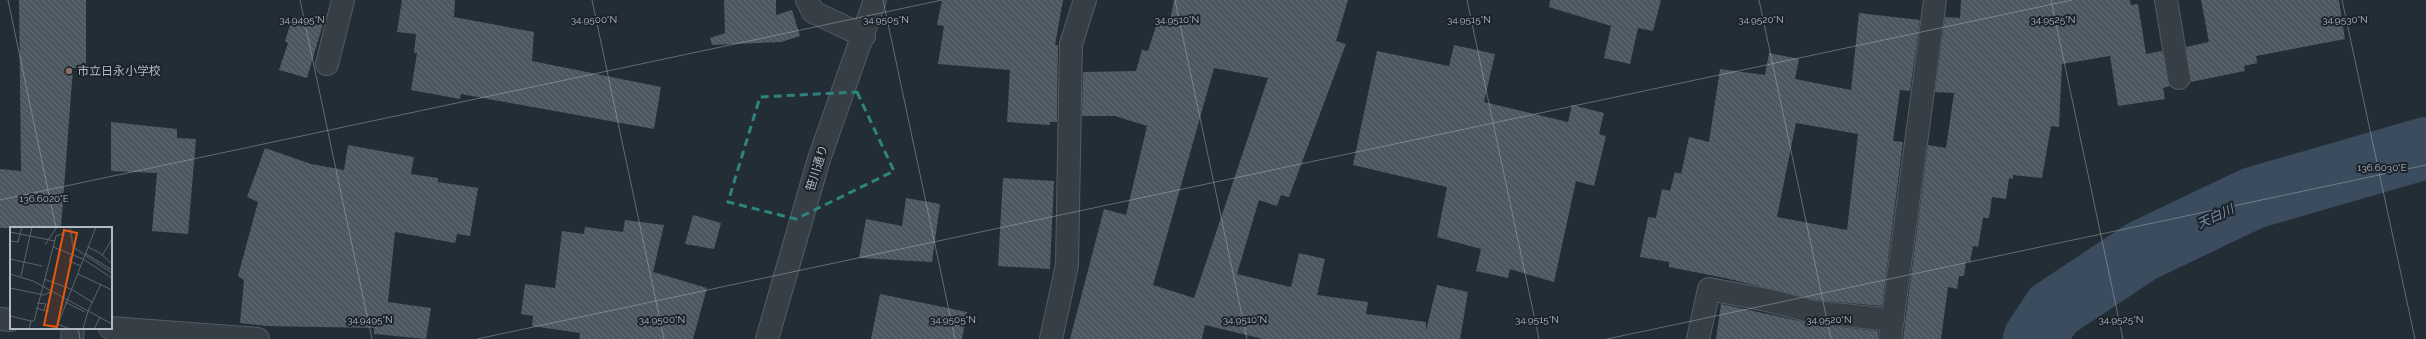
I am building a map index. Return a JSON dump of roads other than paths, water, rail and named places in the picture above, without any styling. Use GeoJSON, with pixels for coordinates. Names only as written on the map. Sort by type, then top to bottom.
{"type":"FeatureCollection","features":[{"type":"Feature","properties":{"kind":"street"},"geometry":{"type":"LineString","coordinates":[[327,64],[343,0]]}},
{"type":"Feature","properties":{"kind":"street"},"geometry":{"type":"LineString","coordinates":[[807,0],[813,12],[864,36]]}},
{"type":"Feature","properties":{"kind":"street","name":"笹川通り"},"geometry":{"type":"LineString","coordinates":[[767,339],[818,159],[864,36],[875,0]]}},
{"type":"Feature","properties":{"kind":"street"},"geometry":{"type":"LineString","coordinates":[[1051,339],[1067,265],[1071,44],[1085,0]]}},
{"type":"Feature","properties":{"kind":"street"},"geometry":{"type":"LineString","coordinates":[[1698,339],[1709,289],[1767,300],[1891,330],[1915,139],[1935,0]]}},
{"type":"Feature","properties":{"kind":"street"},"geometry":{"type":"LineString","coordinates":[[2166,0],[2179,78]]}},
{"type":"Feature","properties":{"kind":"street"},"geometry":{"type":"LineString","coordinates":[[0,319],[10,320]]}},
{"type":"Feature","properties":{"kind":"street"},"geometry":{"type":"LineString","coordinates":[[112,328],[193,337],[258,339]]}},
{"type":"Feature","properties":{"kind":"street"},"geometry":{"type":"LineString","coordinates":[[72,339],[73,329]]}},
{"type":"Feature","properties":{"kind":"waterway","name":"天白川"},"geometry":{"type":"LineString","coordinates":[[2034,339],[2053,310],[2142,251],[2253,198],[2426,148]]}},
{"type":"Feature","properties":{"kind":"place","name":"市立日永小学校"},"geometry":{"type":"Point","coordinates":[69,71]}}]}
